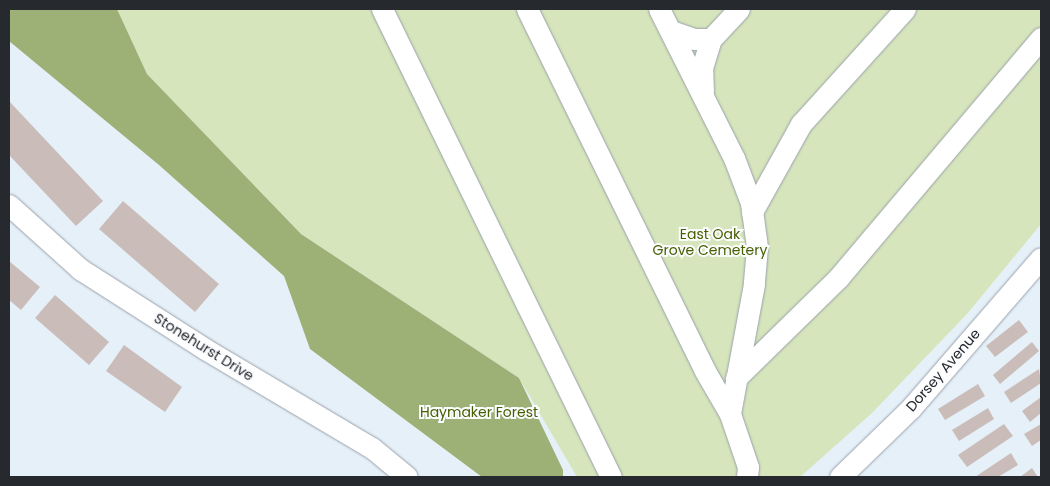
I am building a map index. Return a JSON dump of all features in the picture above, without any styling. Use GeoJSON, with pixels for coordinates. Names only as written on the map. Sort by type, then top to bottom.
{"type":"FeatureCollection","features":[{"type":"Feature","properties":{"kind":"street"},"geometry":{"type":"LineString","coordinates":[[382,9],[611,477]]}},
{"type":"Feature","properties":{"kind":"street"},"geometry":{"type":"LineString","coordinates":[[527,9],[704,370],[730,414],[748,466],[748,477]]}},
{"type":"Feature","properties":{"kind":"street"},"geometry":{"type":"LineString","coordinates":[[659,9],[734,158],[752,212],[757,247],[755,275],[730,414]]}},
{"type":"Feature","properties":{"kind":"street"},"geometry":{"type":"LineString","coordinates":[[704,96],[702,68],[711,38],[739,9]]}},
{"type":"Feature","properties":{"kind":"street"},"geometry":{"type":"LineString","coordinates":[[752,212],[801,124],[905,9]]}},
{"type":"Feature","properties":{"kind":"street"},"geometry":{"type":"LineString","coordinates":[[671,31],[687,38],[711,38]]}},
{"type":"Feature","properties":{"kind":"street"},"geometry":{"type":"LineString","coordinates":[[736,378],[839,277],[1041,38]]}},
{"type":"Feature","properties":{"kind":"street","name":"Stonehurst Drive"},"geometry":{"type":"LineString","coordinates":[[9,205],[80,269],[205,349],[372,448],[407,477]]}},
{"type":"Feature","properties":{"kind":"street","name":"Dorsey Avenue"},"geometry":{"type":"LineString","coordinates":[[840,477],[911,408],[1041,258]]}},
{"type":"Feature","properties":{"kind":"green space","name":"Haymaker Forest"},"geometry":{"type":"Polygon","coordinates":[[[9,9],[117,9],[147,74],[301,234],[519,378],[563,470],[563,477],[482,477],[310,349],[284,276],[159,165],[9,41],[9,9]]]}},
{"type":"Feature","properties":{"kind":"green space","name":"East Oak Grove Cemetery"},"geometry":{"type":"Polygon","coordinates":[[[117,9],[1041,9],[1041,224],[967,314],[872,413],[800,477],[577,477],[519,378],[301,234],[147,74],[117,9]]]}},
{"type":"Feature","properties":{"kind":"building"},"geometry":{"type":"Polygon","coordinates":[[[9,101],[103,201],[76,226],[9,155],[9,101]]]}},
{"type":"Feature","properties":{"kind":"building"},"geometry":{"type":"Polygon","coordinates":[[[123,201],[219,284],[195,312],[99,229],[123,201]]]}},
{"type":"Feature","properties":{"kind":"building"},"geometry":{"type":"Polygon","coordinates":[[[9,261],[40,287],[21,310],[9,300],[9,261]]]}},
{"type":"Feature","properties":{"kind":"building"},"geometry":{"type":"Polygon","coordinates":[[[55,295],[109,342],[89,365],[35,318],[55,295]]]}},
{"type":"Feature","properties":{"kind":"building"},"geometry":{"type":"Polygon","coordinates":[[[1019,320],[1028,332],[995,357],[986,346],[1019,320]]]}},
{"type":"Feature","properties":{"kind":"building"},"geometry":{"type":"Polygon","coordinates":[[[1032,342],[1039,351],[1000,384],[993,375],[1032,342]]]}},
{"type":"Feature","properties":{"kind":"building"},"geometry":{"type":"Polygon","coordinates":[[[124,345],[182,387],[165,412],[106,371],[124,345]]]}},
{"type":"Feature","properties":{"kind":"building"},"geometry":{"type":"Polygon","coordinates":[[[1039,369],[1041,383],[1011,403],[1004,392],[1039,369]]]}},
{"type":"Feature","properties":{"kind":"building"},"geometry":{"type":"Polygon","coordinates":[[[978,384],[985,396],[945,420],[938,409],[978,384]]]}},
{"type":"Feature","properties":{"kind":"building"},"geometry":{"type":"Polygon","coordinates":[[[1041,397],[1041,413],[1030,422],[1022,411],[1041,397]]]}},
{"type":"Feature","properties":{"kind":"building"},"geometry":{"type":"Polygon","coordinates":[[[988,408],[994,419],[959,441],[952,430],[988,408]]]}},
{"type":"Feature","properties":{"kind":"building"},"geometry":{"type":"Polygon","coordinates":[[[1004,424],[1013,436],[967,467],[958,455],[1004,424]]]}},
{"type":"Feature","properties":{"kind":"building"},"geometry":{"type":"Polygon","coordinates":[[[1041,424],[1041,440],[1032,446],[1024,434],[1041,424]]]}},
{"type":"Feature","properties":{"kind":"building"},"geometry":{"type":"Polygon","coordinates":[[[1011,453],[1018,465],[998,477],[975,477],[1011,453]]]}},
{"type":"Feature","properties":{"kind":"building"},"geometry":{"type":"Polygon","coordinates":[[[1032,468],[1038,477],[1020,477],[1032,468]]]}}]}
